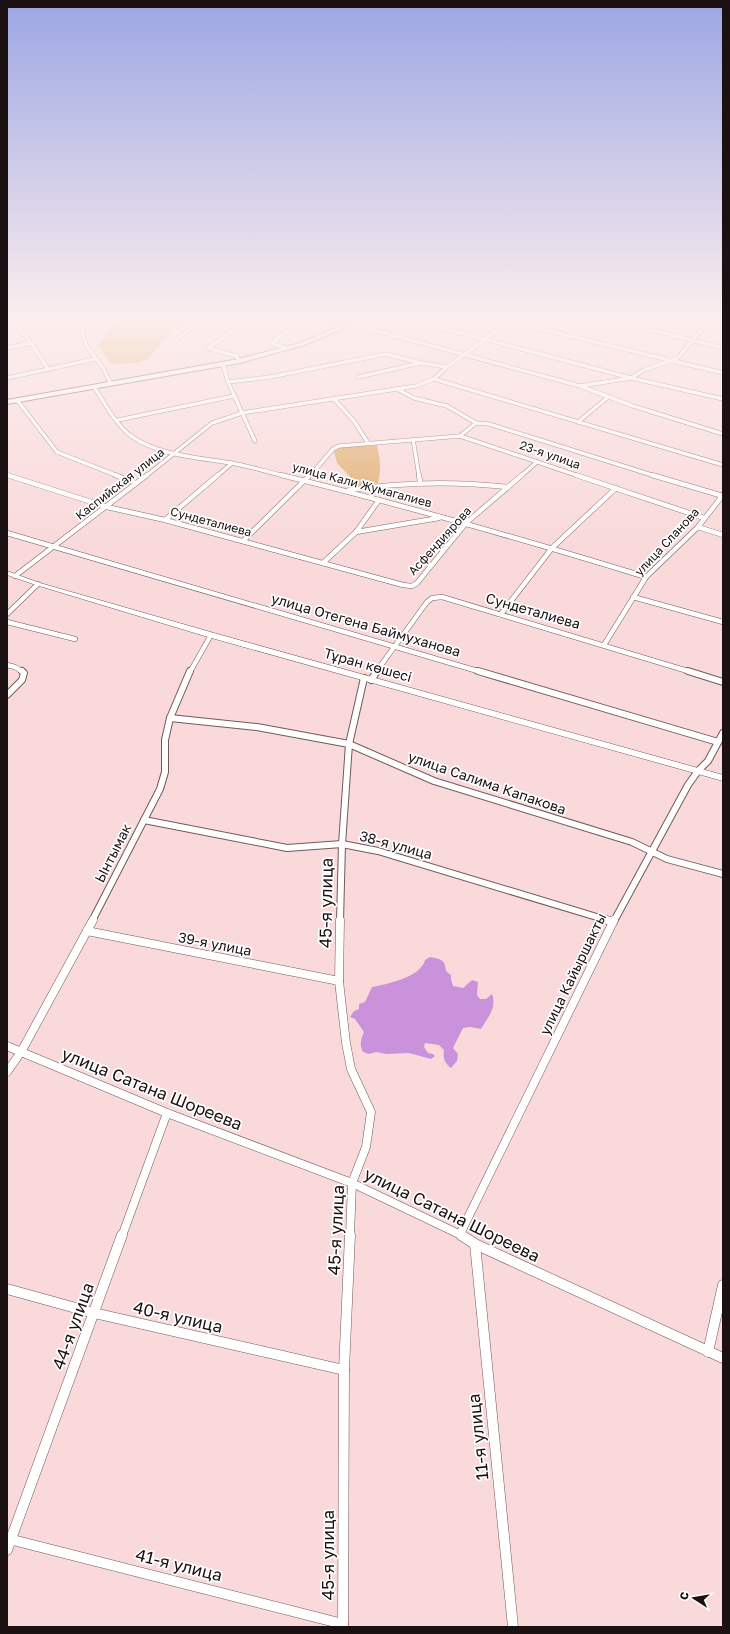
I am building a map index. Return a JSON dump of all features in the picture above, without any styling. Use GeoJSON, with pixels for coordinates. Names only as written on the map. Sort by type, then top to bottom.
{"type":"FeatureCollection","features":[{"type":"Feature","properties":{"kind":"main road"},"geometry":{"type":"LineString","coordinates":[[7,402],[39,396]]}},
{"type":"Feature","properties":{"kind":"street","name":"улица Кали Жумагалиев"},"geometry":{"type":"LineString","coordinates":[[101,396],[131,436],[147,444],[176,453],[216,462],[232,463],[306,480],[512,536],[646,577]]}},
{"type":"Feature","properties":{"kind":"street"},"geometry":{"type":"LineString","coordinates":[[118,420],[233,396]]}},
{"type":"Feature","properties":{"kind":"street"},"geometry":{"type":"LineString","coordinates":[[234,396],[255,441]]}},
{"type":"Feature","properties":{"kind":"street","name":"Каспийская улица"},"geometry":{"type":"LineString","coordinates":[[11,575],[55,547],[176,453],[212,423],[242,413],[351,396]]}},
{"type":"Feature","properties":{"kind":"street"},"geometry":{"type":"LineString","coordinates":[[407,396],[444,404],[460,412],[476,423],[489,424],[635,470],[723,495]]}},
{"type":"Feature","properties":{"kind":"street"},"geometry":{"type":"LineString","coordinates":[[492,396],[723,465]]}},
{"type":"Feature","properties":{"kind":"street"},"geometry":{"type":"LineString","coordinates":[[603,396],[661,416],[723,434]]}},
{"type":"Feature","properties":{"kind":"street"},"geometry":{"type":"LineString","coordinates":[[711,396],[723,399]]}},
{"type":"Feature","properties":{"kind":"street"},"geometry":{"type":"LineString","coordinates":[[578,422],[607,398]]}},
{"type":"Feature","properties":{"kind":"street"},"geometry":{"type":"LineString","coordinates":[[334,399],[354,421],[368,443]]}},
{"type":"Feature","properties":{"kind":"street"},"geometry":{"type":"LineString","coordinates":[[17,400],[57,452],[136,483]]}},
{"type":"Feature","properties":{"kind":"street"},"geometry":{"type":"LineString","coordinates":[[460,436],[476,423]]}},
{"type":"Feature","properties":{"kind":"street","name":"23-я улица"},"geometry":{"type":"LineString","coordinates":[[306,480],[333,449],[339,446],[460,436],[704,518]]}},
{"type":"Feature","properties":{"kind":"street"},"geometry":{"type":"LineString","coordinates":[[413,439],[420,482]]}},
{"type":"Feature","properties":{"kind":"street","name":"Асфендиярова"},"geometry":{"type":"LineString","coordinates":[[412,586],[418,583],[466,523],[537,462]]}},
{"type":"Feature","properties":{"kind":"street"},"geometry":{"type":"LineString","coordinates":[[165,520],[232,463]]}},
{"type":"Feature","properties":{"kind":"street","name":"Сундеталиева"},"geometry":{"type":"LineString","coordinates":[[7,475],[107,507],[165,520],[403,585],[412,586]]}},
{"type":"Feature","properties":{"kind":"street"},"geometry":{"type":"LineString","coordinates":[[243,541],[306,480]]}},
{"type":"Feature","properties":{"kind":"street"},"geometry":{"type":"LineString","coordinates":[[347,491],[390,484],[420,482],[470,482],[508,487]]}},
{"type":"Feature","properties":{"kind":"street"},"geometry":{"type":"LineString","coordinates":[[501,614],[552,548],[616,488]]}},
{"type":"Feature","properties":{"kind":"street","name":"улица Сланова"},"geometry":{"type":"LineString","coordinates":[[604,645],[646,577],[698,527],[723,495]]}},
{"type":"Feature","properties":{"kind":"street"},"geometry":{"type":"LineString","coordinates":[[323,563],[356,532],[379,500]]}},
{"type":"Feature","properties":{"kind":"street"},"geometry":{"type":"LineString","coordinates":[[356,532],[443,517]]}},
{"type":"Feature","properties":{"kind":"street"},"geometry":{"type":"LineString","coordinates":[[698,527],[723,535]]}},
{"type":"Feature","properties":{"kind":"street","name":"улица Отегена Баймуханова"},"geometry":{"type":"LineString","coordinates":[[7,533],[718,742]]}},
{"type":"Feature","properties":{"kind":"street","name":"Тұран көшесі"},"geometry":{"type":"LineString","coordinates":[[11,575],[211,635],[723,778]]}},
{"type":"Feature","properties":{"kind":"street"},"geometry":{"type":"LineString","coordinates":[[7,614],[38,584]]}},
{"type":"Feature","properties":{"kind":"street","name":"Сундеталиева"},"geometry":{"type":"LineString","coordinates":[[368,678],[395,646],[427,602],[432,598],[442,597],[723,682]]}},
{"type":"Feature","properties":{"kind":"street"},"geometry":{"type":"LineString","coordinates":[[633,597],[723,622]]}},
{"type":"Feature","properties":{"kind":"street"},"geometry":{"type":"LineString","coordinates":[[7,622],[75,639]]}},
{"type":"Feature","properties":{"kind":"street","name":"Ынтымак"},"geometry":{"type":"LineString","coordinates":[[7,1072],[21,1052],[87,931],[160,789],[165,772],[165,740],[170,718],[189,674],[211,635]]}},
{"type":"Feature","properties":{"kind":"street"},"geometry":{"type":"LineString","coordinates":[[7,665],[15,667],[24,673],[22,680],[7,695]]}},
{"type":"Feature","properties":{"kind":"street","name":"45-я улица"},"geometry":{"type":"LineString","coordinates":[[343,1625],[344,1370],[352,1183],[366,1147],[371,1112],[351,1069],[346,1043],[340,981],[342,844],[349,744],[368,678]]}},
{"type":"Feature","properties":{"kind":"street","name":"улица Салима Капакова"},"geometry":{"type":"LineString","coordinates":[[170,718],[257,727],[349,744],[434,781],[632,842],[667,859],[723,874]]}},
{"type":"Feature","properties":{"kind":"street","name":"улица Кайыршакты"},"geometry":{"type":"LineString","coordinates":[[460,1234],[613,922],[688,785],[698,771],[708,761],[723,733]]}},
{"type":"Feature","properties":{"kind":"street","name":"38-я улица"},"geometry":{"type":"LineString","coordinates":[[144,820],[287,848],[342,844],[378,850],[613,922]]}},
{"type":"Feature","properties":{"kind":"street","name":"39-я улица"},"geometry":{"type":"LineString","coordinates":[[87,931],[340,981]]}},
{"type":"Feature","properties":{"kind":"street","name":"улица Сатана Шореева"},"geometry":{"type":"LineString","coordinates":[[7,1046],[168,1113],[352,1183],[460,1234],[475,1244],[723,1358]]}},
{"type":"Feature","properties":{"kind":"street","name":"44-я улица"},"geometry":{"type":"LineString","coordinates":[[7,1550],[9,1539],[168,1113]]}},
{"type":"Feature","properties":{"kind":"street","name":"11-я улица"},"geometry":{"type":"LineString","coordinates":[[475,1244],[513,1627]]}},
{"type":"Feature","properties":{"kind":"street"},"geometry":{"type":"LineString","coordinates":[[708,1352],[723,1285]]}},
{"type":"Feature","properties":{"kind":"street","name":"40-я улица"},"geometry":{"type":"LineString","coordinates":[[7,1289],[94,1313],[344,1370]]}},
{"type":"Feature","properties":{"kind":"street","name":"41-я улица"},"geometry":{"type":"LineString","coordinates":[[9,1539],[343,1625]]}},
{"type":"Feature","properties":{"kind":"shaded area"},"geometry":{"type":"Polygon","coordinates":[[[377,445],[380,460],[378,483],[356,487],[354,481],[337,463],[334,452],[341,447],[377,445]]]}},
{"type":"Feature","properties":{"kind":"shaded area"},"geometry":{"type":"Polygon","coordinates":[[[430,957],[439,959],[443,962],[446,971],[451,975],[453,986],[463,988],[472,980],[478,982],[477,995],[480,999],[486,999],[492,994],[493,1008],[481,1029],[470,1027],[463,1028],[453,1048],[458,1054],[457,1061],[451,1068],[445,1062],[444,1050],[439,1045],[425,1043],[424,1047],[428,1053],[435,1056],[431,1059],[409,1053],[386,1054],[376,1052],[369,1054],[363,1052],[361,1042],[364,1032],[355,1019],[350,1017],[354,1011],[359,1009],[359,1004],[365,1002],[372,987],[395,982],[411,975],[422,966],[425,960],[430,957]]]}}]}
